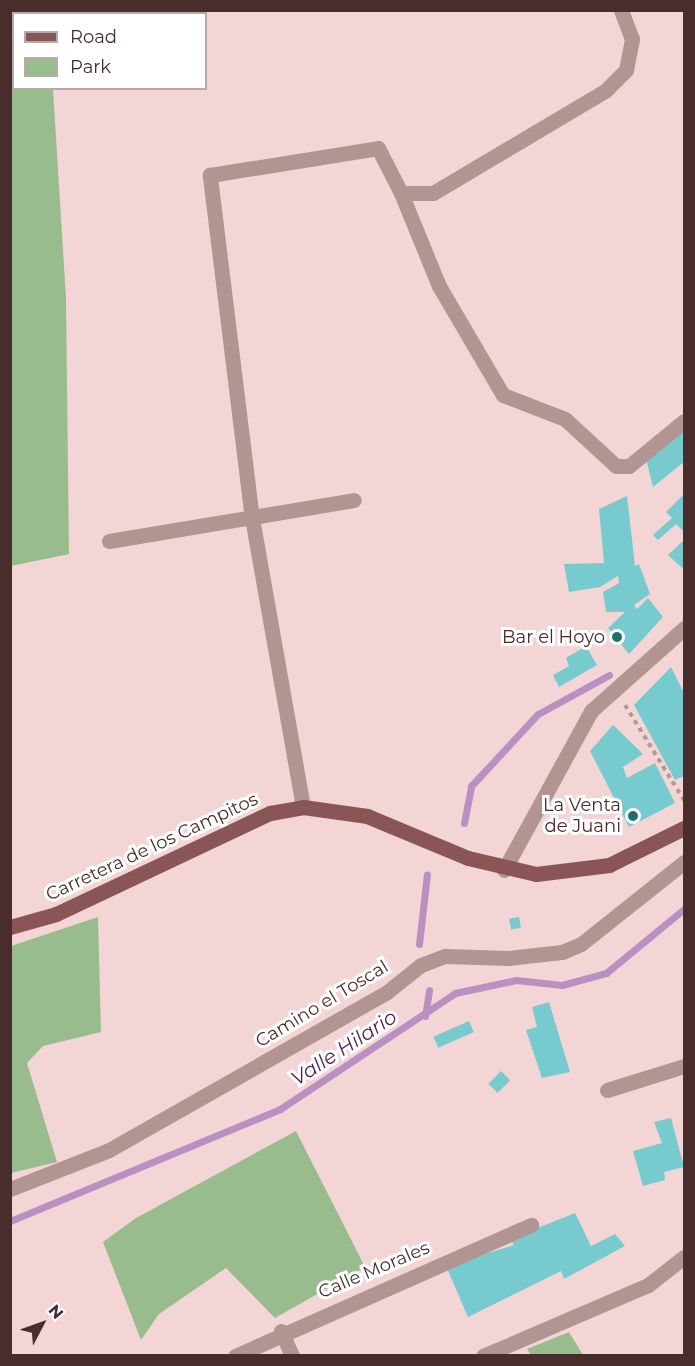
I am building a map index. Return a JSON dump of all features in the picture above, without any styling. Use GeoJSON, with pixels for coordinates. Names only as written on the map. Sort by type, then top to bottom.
{"type":"FeatureCollection","features":[{"type":"Feature","properties":{"kind":"main road","name":"Carretera de los Campitos"},"geometry":{"type":"LineString","coordinates":[[10,927],[56,914],[270,813],[303,807],[367,816],[504,870],[565,874],[609,865],[684,828]]}},
{"type":"Feature","properties":{"kind":"street"},"geometry":{"type":"LineString","coordinates":[[401,193],[433,193],[605,92],[626,70],[632,39],[621,10]]}},
{"type":"Feature","properties":{"kind":"street"},"geometry":{"type":"LineString","coordinates":[[303,807],[252,519],[210,175],[378,148],[401,193],[439,286],[502,395],[565,419],[616,466],[629,466],[684,421]]}},
{"type":"Feature","properties":{"kind":"street"},"geometry":{"type":"LineString","coordinates":[[109,541],[252,519],[354,500]]}},
{"type":"Feature","properties":{"kind":"street"},"geometry":{"type":"LineString","coordinates":[[504,870],[591,711],[684,628]]}},
{"type":"Feature","properties":{"kind":"street","name":"Camino el Toscal"},"geometry":{"type":"LineString","coordinates":[[10,1190],[109,1150],[387,992],[421,965],[445,956],[508,958],[562,952],[581,944],[684,862]]}},
{"type":"Feature","properties":{"kind":"street"},"geometry":{"type":"LineString","coordinates":[[607,1090],[684,1066]]}},
{"type":"Feature","properties":{"kind":"street","name":"Calle Morales"},"geometry":{"type":"LineString","coordinates":[[235,1356],[281,1330],[531,1224]]}},
{"type":"Feature","properties":{"kind":"street"},"geometry":{"type":"LineString","coordinates":[[483,1356],[648,1285],[684,1257]]}},
{"type":"Feature","properties":{"kind":"street"},"geometry":{"type":"LineString","coordinates":[[281,1330],[292,1356]]}},
{"type":"Feature","properties":{"kind":"path"},"geometry":{"type":"LineString","coordinates":[[615,689],[684,800]]}},
{"type":"Feature","properties":{"kind":"green space"},"geometry":{"type":"Polygon","coordinates":[[[11,10],[48,11],[12,12],[12,90],[53,90],[66,298],[69,554],[11,566],[11,10]]]}},
{"type":"Feature","properties":{"kind":"green space"},"geometry":{"type":"Polygon","coordinates":[[[98,917],[101,1032],[43,1046],[27,1063],[57,1162],[11,1173],[11,946],[98,917]]]}},
{"type":"Feature","properties":{"kind":"green space"},"geometry":{"type":"Polygon","coordinates":[[[296,1131],[365,1267],[275,1318],[226,1268],[159,1314],[141,1340],[103,1242],[136,1218],[296,1131]]]}},
{"type":"Feature","properties":{"kind":"green space"},"geometry":{"type":"Polygon","coordinates":[[[569,1332],[583,1355],[531,1355],[527,1349],[569,1332]]]}},
{"type":"Feature","properties":{"kind":"building"},"geometry":{"type":"Polygon","coordinates":[[[684,429],[684,462],[653,487],[646,459],[684,429]]]}},
{"type":"Feature","properties":{"kind":"building"},"geometry":{"type":"Polygon","coordinates":[[[684,494],[684,532],[676,524],[658,540],[653,535],[672,518],[666,512],[684,494]]]}},
{"type":"Feature","properties":{"kind":"building"},"geometry":{"type":"Polygon","coordinates":[[[627,496],[635,566],[639,564],[650,594],[634,605],[637,609],[648,598],[663,617],[629,654],[608,628],[625,612],[606,612],[603,592],[619,583],[618,576],[600,587],[569,592],[564,564],[604,563],[599,509],[627,496]]]}},
{"type":"Feature","properties":{"kind":"building"},"geometry":{"type":"Polygon","coordinates":[[[684,540],[684,565],[682,568],[668,555],[684,540]]]}},
{"type":"Feature","properties":{"kind":"building"},"geometry":{"type":"Polygon","coordinates":[[[586,646],[597,665],[559,687],[553,675],[569,666],[566,658],[586,646]]]}},
{"type":"Feature","properties":{"kind":"building"},"geometry":{"type":"Polygon","coordinates":[[[671,667],[684,693],[684,776],[675,780],[634,705],[671,667]]]}},
{"type":"Feature","properties":{"kind":"building"},"geometry":{"type":"Polygon","coordinates":[[[613,725],[643,754],[623,767],[627,778],[655,763],[675,803],[629,827],[590,751],[613,725]]]}},
{"type":"Feature","properties":{"kind":"building"},"geometry":{"type":"Polygon","coordinates":[[[519,917],[521,928],[511,930],[509,919],[519,917]]]}},
{"type":"Feature","properties":{"kind":"building"},"geometry":{"type":"Polygon","coordinates":[[[549,1002],[570,1072],[542,1078],[526,1030],[537,1027],[532,1007],[549,1002]]]}},
{"type":"Feature","properties":{"kind":"building"},"geometry":{"type":"Polygon","coordinates":[[[469,1021],[474,1032],[438,1048],[433,1037],[469,1021]]]}},
{"type":"Feature","properties":{"kind":"building"},"geometry":{"type":"Polygon","coordinates":[[[501,1071],[510,1080],[497,1093],[488,1084],[501,1071]]]}},
{"type":"Feature","properties":{"kind":"building"},"geometry":{"type":"Polygon","coordinates":[[[671,1118],[684,1167],[664,1172],[665,1180],[643,1186],[633,1151],[662,1143],[654,1122],[671,1118]]]}},
{"type":"Feature","properties":{"kind":"building"},"geometry":{"type":"Polygon","coordinates":[[[575,1213],[591,1246],[615,1234],[625,1246],[564,1279],[561,1271],[468,1317],[446,1266],[514,1245],[510,1239],[575,1213]]]}},
{"type":"Feature","properties":{"kind":"waterway"},"geometry":{"type":"LineString","coordinates":[[464,823],[471,786],[538,714],[609,675]]}},
{"type":"Feature","properties":{"kind":"waterway"},"geometry":{"type":"LineString","coordinates":[[419,944],[427,874]]}},
{"type":"Feature","properties":{"kind":"waterway","name":"Valle Hilario"},"geometry":{"type":"LineString","coordinates":[[10,1221],[280,1109],[455,993],[516,980],[562,985],[606,973],[684,909]]}},
{"type":"Feature","properties":{"kind":"waterway"},"geometry":{"type":"LineString","coordinates":[[425,1016],[429,990]]}},
{"type":"Feature","properties":{"kind":"place","name":"Bar el Hoyo"},"geometry":{"type":"Point","coordinates":[617,637]}},
{"type":"Feature","properties":{"kind":"place","name":"La Venta de Juani"},"geometry":{"type":"Point","coordinates":[633,816]}}]}
